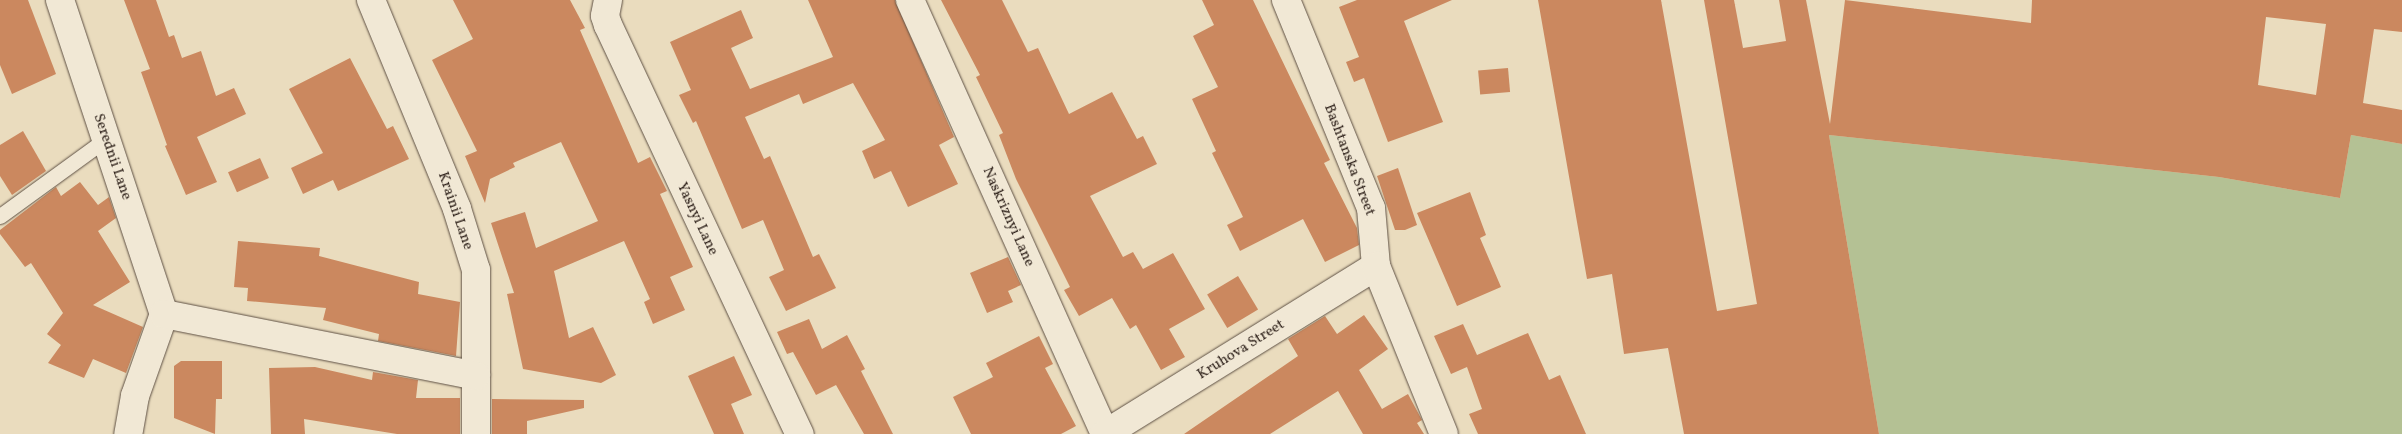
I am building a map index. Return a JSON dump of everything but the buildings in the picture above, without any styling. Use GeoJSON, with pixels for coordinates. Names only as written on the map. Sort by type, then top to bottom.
{"type":"FeatureCollection","features":[{"type":"Feature","properties":{"kind":"street","name":"Serednii Lane"},"geometry":{"type":"LineString","coordinates":[[60,0],[164,314]]}},
{"type":"Feature","properties":{"kind":"street","name":"Krainii Lane"},"geometry":{"type":"LineString","coordinates":[[371,0],[457,209],[476,270],[476,434]]}},
{"type":"Feature","properties":{"kind":"street","name":"Naskriznyi Lane"},"geometry":{"type":"LineString","coordinates":[[910,0],[1105,434]]}},
{"type":"Feature","properties":{"kind":"street","name":"Bashtanska Street"},"geometry":{"type":"LineString","coordinates":[[1286,0],[1371,208],[1376,266],[1444,434]]}},
{"type":"Feature","properties":{"kind":"street","name":"Yasnyi Lane"},"geometry":{"type":"LineString","coordinates":[[610,2],[608,25],[800,434]]}},
{"type":"Feature","properties":{"kind":"street","name":"Kruhova Street"},"geometry":{"type":"LineString","coordinates":[[1105,434],[1376,266]]}},
{"type":"Feature","properties":{"kind":"street"},"geometry":{"type":"LineString","coordinates":[[128,434],[135,396],[164,314],[476,376]]}},
{"type":"Feature","properties":{"kind":"lane"},"geometry":{"type":"LineString","coordinates":[[0,216],[106,139]]}},
{"type":"Feature","properties":{"kind":"green space"},"geometry":{"type":"Polygon","coordinates":[[[1829,135],[2219,177],[2340,198],[2351,135],[2402,144],[2402,434],[1879,434],[1829,135]]]}}]}
